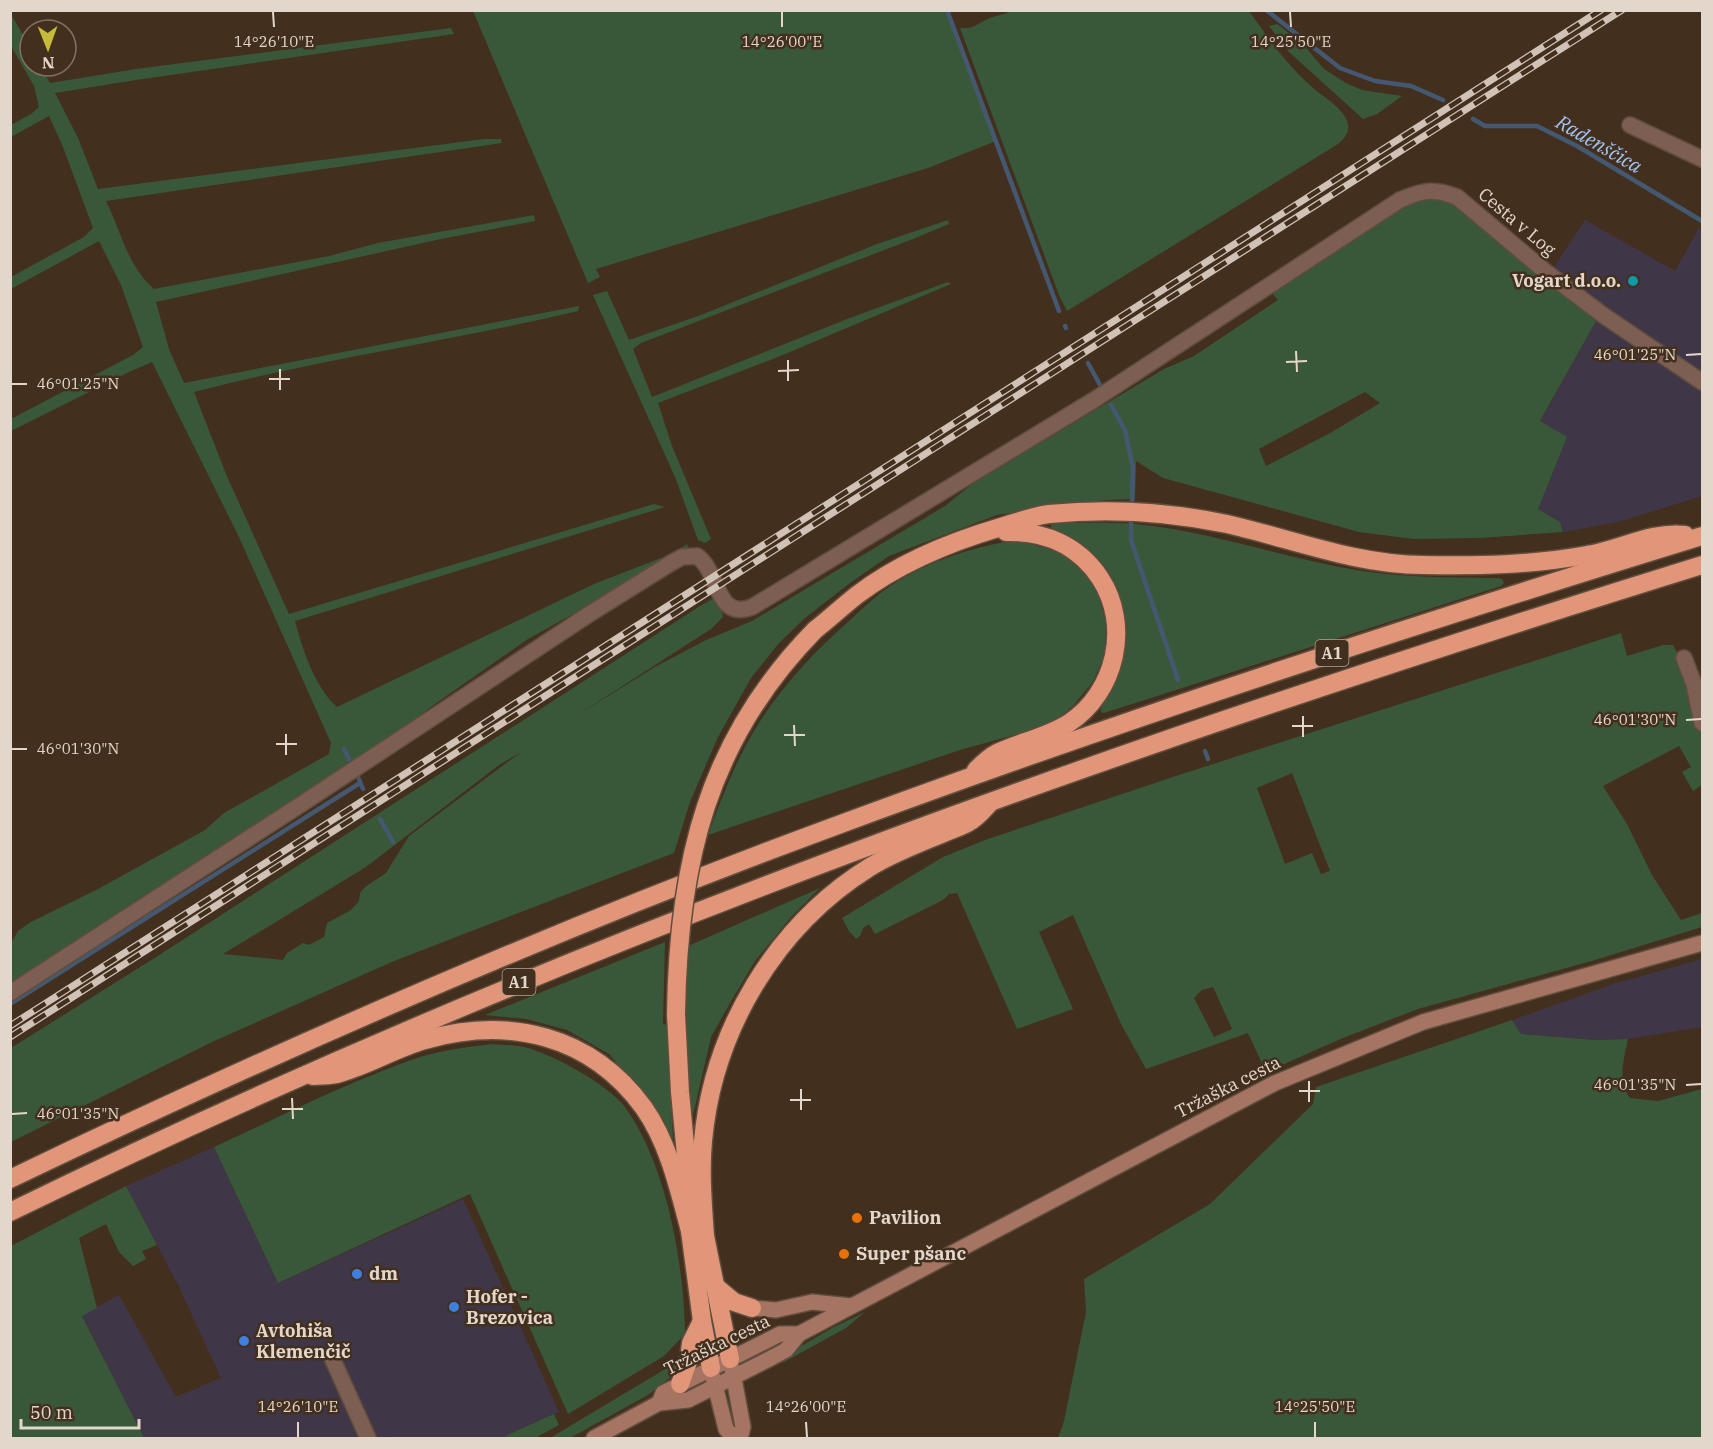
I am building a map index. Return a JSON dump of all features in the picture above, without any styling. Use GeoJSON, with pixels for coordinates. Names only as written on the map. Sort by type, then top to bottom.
{"type":"FeatureCollection","features":[{"type":"Feature","properties":{"kind":"highway"},"geometry":{"type":"LineString","coordinates":[[713,1377],[702,1321],[697,1234],[688,1176],[680,1092],[676,1014],[683,904],[693,850],[709,796],[732,742],[750,710],[783,665],[815,630],[858,594],[897,569],[933,551],[971,535],[1049,514],[1134,512],[1225,524],[1352,556],[1405,565],[1487,566],[1555,561],[1596,554],[1648,538],[1676,534],[1702,536]]}},
{"type":"Feature","properties":{"kind":"highway"},"geometry":{"type":"LineString","coordinates":[[966,779],[995,754],[1055,731],[1082,712],[1094,700],[1110,671],[1115,656],[1117,636],[1112,603],[1105,586],[1085,560],[1072,549],[1059,541],[1027,531],[971,535]]}},
{"type":"Feature","properties":{"kind":"highway","name":"A1"},"geometry":{"type":"LineString","coordinates":[[10,1179],[209,1085],[352,1021],[502,957],[737,863],[966,779],[1366,641],[1702,536]]}},
{"type":"Feature","properties":{"kind":"highway","name":"A1"},"geometry":{"type":"LineString","coordinates":[[10,1212],[300,1077],[439,1016],[646,931],[850,852],[1224,720],[1497,629],[1702,565]]}},
{"type":"Feature","properties":{"kind":"highway"},"geometry":{"type":"LineString","coordinates":[[697,1234],[702,1186],[702,1142],[712,1088],[725,1044],[740,1010],[765,969],[801,923],[846,882],[897,852],[971,822],[994,800]]}},
{"type":"Feature","properties":{"kind":"highway"},"geometry":{"type":"LineString","coordinates":[[300,1077],[340,1074],[423,1040],[478,1029],[522,1032],[564,1044],[587,1055],[621,1082],[644,1108],[664,1148],[716,1287],[732,1368]]}},
{"type":"Feature","properties":{"kind":"highway"},"geometry":{"type":"LineString","coordinates":[[716,1287],[734,1302],[752,1308]]}},
{"type":"Feature","properties":{"kind":"highway"},"geometry":{"type":"LineString","coordinates":[[680,1384],[689,1359],[691,1343],[702,1321]]}},
{"type":"Feature","properties":{"kind":"main road","name":"Tržaška cesta"},"geometry":{"type":"LineString","coordinates":[[658,1403],[663,1393],[680,1384],[713,1377],[732,1368],[780,1335],[799,1334],[1275,1083],[1423,1022],[1702,943]]}},
{"type":"Feature","properties":{"kind":"main road"},"geometry":{"type":"LineString","coordinates":[[752,1308],[776,1310],[812,1302],[851,1306]]}},
{"type":"Feature","properties":{"kind":"main road"},"geometry":{"type":"LineString","coordinates":[[732,1368],[743,1427],[740,1438]]}},
{"type":"Feature","properties":{"kind":"main road","name":"Tržaška cesta"},"geometry":{"type":"LineString","coordinates":[[594,1438],[658,1403],[688,1400],[713,1377]]}},
{"type":"Feature","properties":{"kind":"main road"},"geometry":{"type":"LineString","coordinates":[[713,1377],[726,1429],[734,1438]]}},
{"type":"Feature","properties":{"kind":"street"},"geometry":{"type":"LineString","coordinates":[[1630,125],[1702,159]]}},
{"type":"Feature","properties":{"kind":"street","name":"Cesta v Log"},"geometry":{"type":"LineString","coordinates":[[10,993],[670,563],[682,557],[697,556],[708,566],[722,599],[729,606],[735,610],[752,607],[1094,400],[1400,200],[1418,192],[1429,190],[1457,197],[1546,272],[1603,315],[1702,382]]}},
{"type":"Feature","properties":{"kind":"street"},"geometry":{"type":"LineString","coordinates":[[1684,658],[1694,684],[1702,723]]}},
{"type":"Feature","properties":{"kind":"street"},"geometry":{"type":"LineString","coordinates":[[332,1358],[368,1438]]}},
{"type":"Feature","properties":{"kind":"shaded area"},"geometry":{"type":"Polygon","coordinates":[[[1585,220],[1675,271],[1699,228],[1702,230],[1702,496],[1618,522],[1563,532],[1560,522],[1538,509],[1567,437],[1540,422],[1596,321],[1547,278],[1585,220]]]}},
{"type":"Feature","properties":{"kind":"shaded area"},"geometry":{"type":"Polygon","coordinates":[[[1702,959],[1702,1027],[1628,1039],[1596,1040],[1521,1034],[1512,1020],[1616,983],[1702,959]]]}},
{"type":"Feature","properties":{"kind":"shaded area"},"geometry":{"type":"Polygon","coordinates":[[[214,1147],[278,1283],[463,1199],[559,1412],[501,1438],[389,1438],[387,1436],[380,1438],[143,1438],[82,1315],[119,1295],[176,1397],[221,1378],[178,1285],[126,1186],[214,1147]]]}},
{"type":"Feature","properties":{"kind":"green space"},"geometry":{"type":"Polygon","coordinates":[[[473,11],[946,11],[996,141],[928,168],[596,269],[600,277],[588,283],[473,11]]]}},
{"type":"Feature","properties":{"kind":"green space"},"geometry":{"type":"Polygon","coordinates":[[[1011,11],[1249,11],[1280,54],[1298,74],[1342,112],[1347,121],[1348,131],[1338,144],[1067,311],[1059,295],[960,28],[972,27],[1011,11]]]}},
{"type":"Feature","properties":{"kind":"green space"},"geometry":{"type":"Polygon","coordinates":[[[10,13],[18,26],[18,58],[11,46],[10,13]]]}},
{"type":"Feature","properties":{"kind":"green space"},"geometry":{"type":"Polygon","coordinates":[[[1277,24],[1301,42],[1324,69],[1346,83],[1362,90],[1402,96],[1377,114],[1363,119],[1289,52],[1269,26],[1277,24]]]}},
{"type":"Feature","properties":{"kind":"green space"},"geometry":{"type":"Polygon","coordinates":[[[451,28],[454,34],[55,93],[78,138],[98,189],[484,139],[501,139],[502,143],[106,201],[131,259],[154,289],[329,256],[378,243],[534,215],[535,221],[441,239],[156,302],[169,349],[184,383],[579,306],[578,311],[530,322],[242,380],[194,392],[226,474],[289,614],[654,504],[665,507],[295,621],[316,678],[337,707],[594,584],[674,553],[687,544],[689,550],[528,639],[356,763],[11,987],[11,943],[18,931],[205,830],[224,813],[329,754],[331,743],[238,535],[152,362],[11,431],[11,419],[133,355],[143,347],[121,285],[99,241],[11,289],[11,277],[84,237],[93,228],[49,116],[11,137],[11,125],[39,107],[34,86],[29,78],[47,78],[50,83],[136,69],[451,28]]]}},
{"type":"Feature","properties":{"kind":"green space"},"geometry":{"type":"Polygon","coordinates":[[[1423,199],[1444,199],[1460,205],[1596,316],[1596,321],[1540,421],[1567,437],[1538,509],[1560,522],[1563,532],[1480,538],[1414,539],[1359,532],[1163,478],[1136,461],[1135,499],[1105,500],[997,515],[889,556],[805,618],[779,643],[751,678],[718,737],[690,802],[674,853],[394,961],[212,1042],[11,1142],[11,1048],[700,606],[714,598],[723,617],[711,629],[576,716],[653,668],[706,640],[752,621],[945,506],[973,483],[1164,369],[1194,356],[1278,300],[1271,292],[1385,217],[1423,199]],[[1365,392],[1259,449],[1266,466],[1332,432],[1380,403],[1365,392]],[[521,752],[499,765],[366,867],[223,954],[283,960],[287,953],[303,943],[309,945],[324,937],[327,923],[351,910],[359,901],[360,893],[365,887],[386,873],[409,836],[521,752]]]}},
{"type":"Feature","properties":{"kind":"green space"},"geometry":{"type":"Polygon","coordinates":[[[948,220],[949,224],[913,239],[641,343],[633,349],[652,397],[847,319],[948,282],[951,284],[778,357],[658,403],[672,446],[711,539],[705,543],[698,540],[675,477],[593,295],[607,291],[629,340],[701,315],[877,244],[948,220]]]}},
{"type":"Feature","properties":{"kind":"green space"},"geometry":{"type":"Polygon","coordinates":[[[1051,523],[1147,525],[1210,536],[1307,560],[1374,573],[1497,578],[1502,579],[1504,583],[1501,586],[1104,713],[1101,712],[1101,707],[1110,690],[1123,621],[1051,530],[1051,523]]]}},
{"type":"Feature","properties":{"kind":"green space"},"geometry":{"type":"Polygon","coordinates":[[[1005,542],[1024,542],[1057,551],[1080,565],[1098,593],[1106,623],[1105,655],[1092,683],[1072,707],[1050,725],[960,750],[708,835],[734,768],[755,729],[791,679],[819,649],[873,600],[898,581],[923,567],[950,557],[1005,542]]]}},
{"type":"Feature","properties":{"kind":"green space"},"geometry":{"type":"Polygon","coordinates":[[[1621,633],[1627,656],[1663,645],[1673,645],[1687,676],[1701,724],[1702,785],[1693,791],[1682,772],[1691,767],[1679,746],[1603,786],[1627,824],[1652,875],[1681,920],[1702,913],[1702,927],[1595,960],[1418,1009],[1343,1038],[1266,1072],[1248,1033],[1146,1069],[1121,1024],[1073,915],[1039,932],[1073,1009],[1017,1029],[957,893],[949,894],[943,900],[875,934],[869,924],[863,928],[856,939],[842,918],[943,857],[985,840],[1621,633]],[[1292,773],[1257,788],[1285,864],[1312,853],[1321,874],[1330,871],[1292,773]],[[1213,987],[1202,990],[1194,998],[1214,1037],[1232,1029],[1213,987]]]}},
{"type":"Feature","properties":{"kind":"green space"},"geometry":{"type":"Polygon","coordinates":[[[820,888],[791,917],[755,961],[730,1003],[711,1037],[693,1115],[689,1115],[684,1014],[688,946],[820,888]]]}},
{"type":"Feature","properties":{"kind":"green space"},"geometry":{"type":"Polygon","coordinates":[[[665,942],[663,1024],[667,1025],[673,1139],[669,1139],[636,1086],[609,1054],[567,1030],[526,1019],[485,1015],[665,942]]]}},
{"type":"Feature","properties":{"kind":"green space"},"geometry":{"type":"Polygon","coordinates":[[[1512,1020],[1521,1034],[1596,1040],[1628,1039],[1623,1062],[1623,1077],[1630,1098],[1658,1101],[1702,1089],[1702,1438],[1058,1438],[1064,1421],[1086,1312],[1084,1279],[1210,1204],[1313,1104],[1316,1087],[1512,1020]]]}},
{"type":"Feature","properties":{"kind":"green space"},"geometry":{"type":"Polygon","coordinates":[[[492,1044],[524,1047],[549,1056],[579,1071],[617,1098],[640,1131],[652,1157],[662,1186],[677,1247],[685,1334],[664,1356],[568,1414],[470,1194],[278,1283],[214,1147],[394,1066],[438,1052],[492,1044]]]}},
{"type":"Feature","properties":{"kind":"green space"},"geometry":{"type":"Polygon","coordinates":[[[126,1186],[157,1245],[142,1251],[146,1259],[133,1266],[119,1252],[106,1224],[79,1238],[97,1308],[82,1316],[144,1438],[11,1438],[11,1246],[126,1186]]]}},
{"type":"Feature","properties":{"kind":"green space"},"geometry":{"type":"Polygon","coordinates":[[[865,1312],[846,1328],[784,1362],[779,1359],[832,1328],[865,1312]]]}},
{"type":"Feature","properties":{"kind":"green space"},"geometry":{"type":"Polygon","coordinates":[[[682,1359],[672,1376],[648,1395],[570,1438],[550,1438],[682,1359]]]}},
{"type":"Feature","properties":{"kind":"green space"},"geometry":{"type":"Polygon","coordinates":[[[554,1414],[559,1425],[535,1438],[501,1438],[554,1414]]]}},
{"type":"Feature","properties":{"kind":"waterway"},"geometry":{"type":"LineString","coordinates":[[947,10],[1059,311]]}},
{"type":"Feature","properties":{"kind":"waterway","name":"Radenščica"},"geometry":{"type":"LineString","coordinates":[[1266,10],[1340,68],[1375,81],[1411,86],[1443,100]]}},
{"type":"Feature","properties":{"kind":"waterway","name":"Radenščica"},"geometry":{"type":"LineString","coordinates":[[1473,119],[1485,126],[1537,126],[1577,146],[1702,221]]}},
{"type":"Feature","properties":{"kind":"waterway"},"geometry":{"type":"LineString","coordinates":[[1088,363],[1100,385]]}},
{"type":"Feature","properties":{"kind":"waterway"},"geometry":{"type":"LineString","coordinates":[[1111,405],[1125,430],[1133,468],[1132,501]]}},
{"type":"Feature","properties":{"kind":"waterway"},"geometry":{"type":"LineString","coordinates":[[1131,522],[1131,540],[1178,680]]}},
{"type":"Feature","properties":{"kind":"waterway"},"geometry":{"type":"LineString","coordinates":[[344,749],[349,759]]}},
{"type":"Feature","properties":{"kind":"waterway"},"geometry":{"type":"LineString","coordinates":[[1205,751],[1208,759]]}},
{"type":"Feature","properties":{"kind":"waterway"},"geometry":{"type":"LineString","coordinates":[[358,777],[363,789]]}},
{"type":"Feature","properties":{"kind":"waterway"},"geometry":{"type":"LineString","coordinates":[[10,1004],[360,783]]}},
{"type":"Feature","properties":{"kind":"waterway"},"geometry":{"type":"LineString","coordinates":[[380,819],[393,842]]}},
{"type":"Feature","properties":{"kind":"railway"},"geometry":{"type":"LineString","coordinates":[[10,1026],[1601,10]]}},
{"type":"Feature","properties":{"kind":"railway"},"geometry":{"type":"LineString","coordinates":[[10,1037],[1622,10]]}},
{"type":"Feature","properties":{"kind":"place","name":"Vogart d.o.o."},"geometry":{"type":"Point","coordinates":[1633,281]}},
{"type":"Feature","properties":{"kind":"place","name":"Pavilion"},"geometry":{"type":"Point","coordinates":[857,1218]}},
{"type":"Feature","properties":{"kind":"place","name":"Super pšanc"},"geometry":{"type":"Point","coordinates":[844,1254]}},
{"type":"Feature","properties":{"kind":"place","name":"dm"},"geometry":{"type":"Point","coordinates":[357,1274]}},
{"type":"Feature","properties":{"kind":"place","name":"Hofer - Brezovica"},"geometry":{"type":"Point","coordinates":[454,1307]}},
{"type":"Feature","properties":{"kind":"place","name":"Avtohiša Klemenčič"},"geometry":{"type":"Point","coordinates":[244,1341]}}]}
